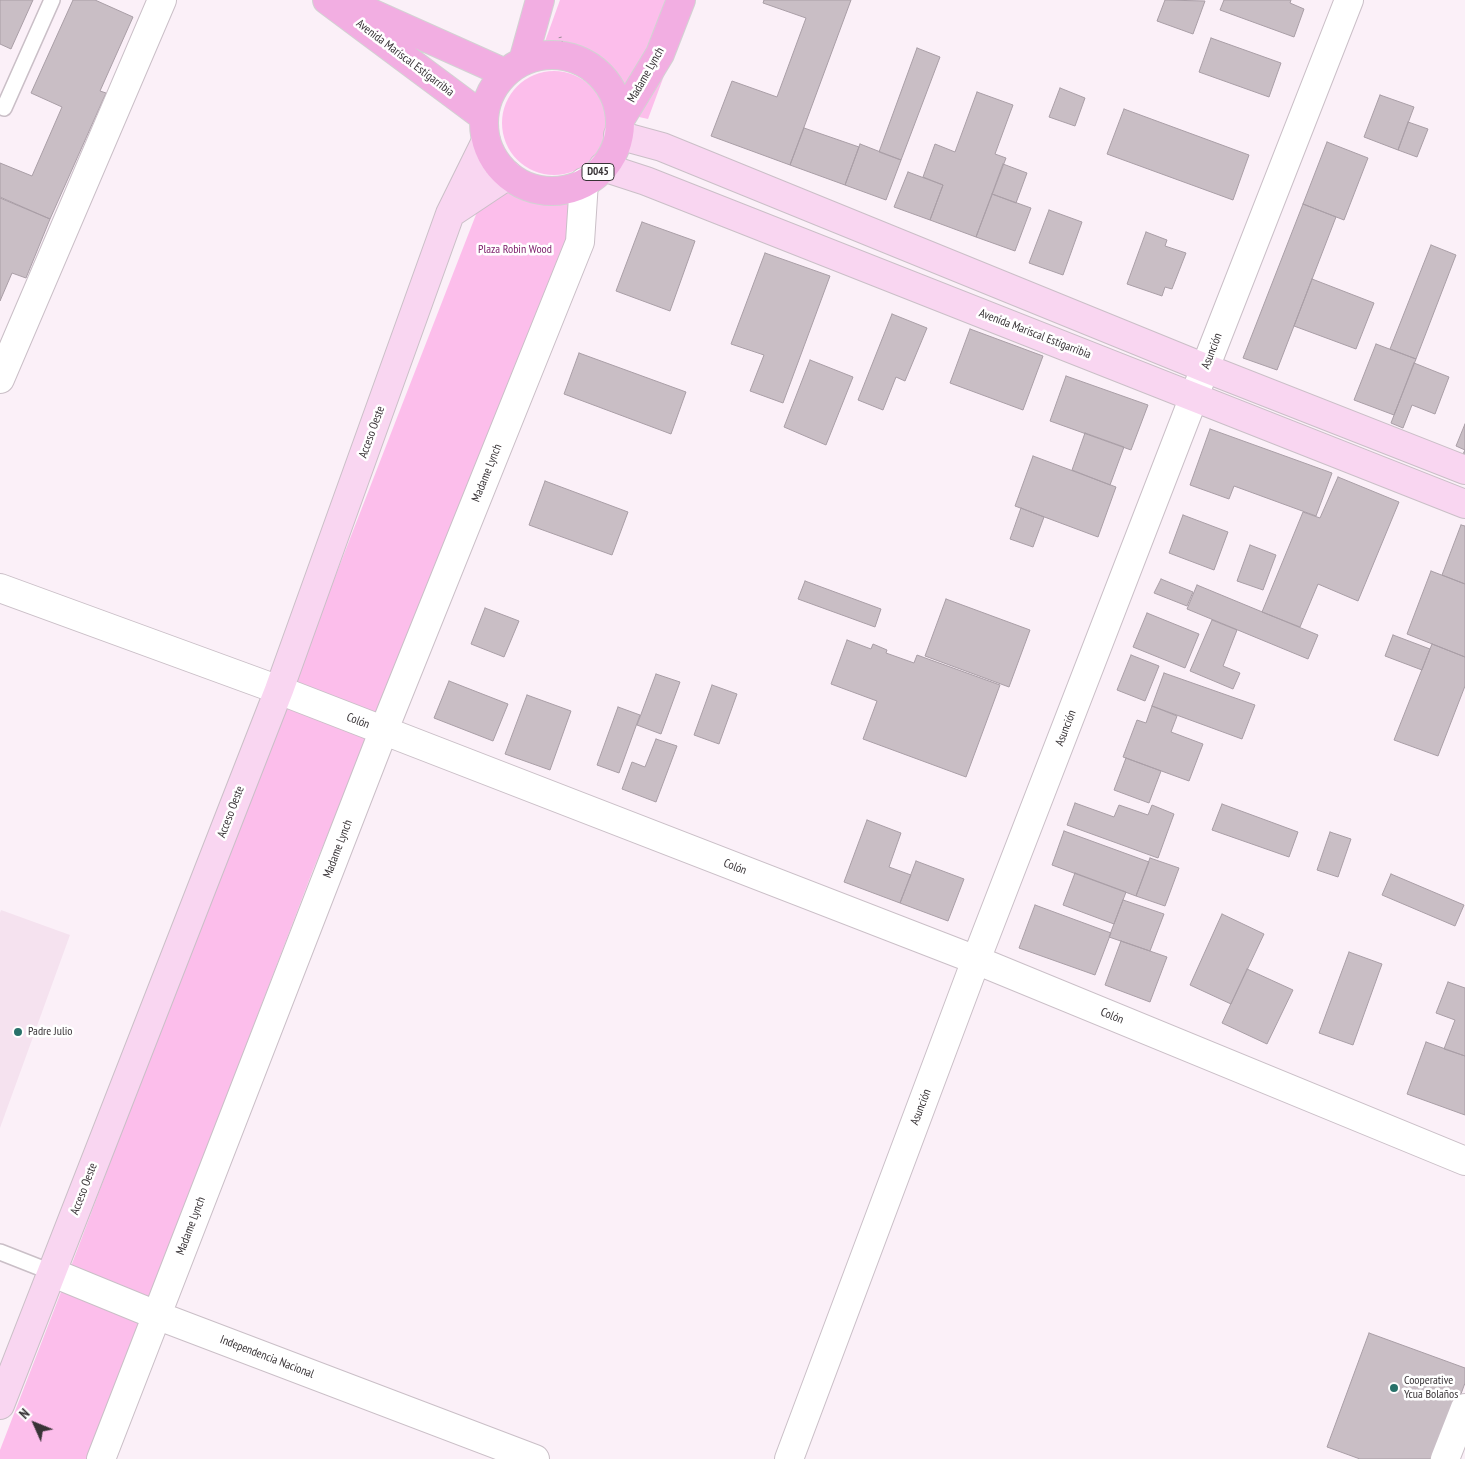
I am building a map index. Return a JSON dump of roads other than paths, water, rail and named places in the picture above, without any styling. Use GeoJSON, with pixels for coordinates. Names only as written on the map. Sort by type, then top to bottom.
{"type":"FeatureCollection","features":[{"type":"Feature","properties":{"kind":"main road","name":"Avenida Mariscal Estigarribia"},"geometry":{"type":"LineString","coordinates":[[327,0],[485,129]]}},
{"type":"Feature","properties":{"kind":"main road","name":"Avenida Mariscal Estigarribia"},"geometry":{"type":"LineString","coordinates":[[342,0],[514,67]]}},
{"type":"Feature","properties":{"kind":"main road"},"geometry":{"type":"LineString","coordinates":[[540,0],[514,67],[491,93],[487,101],[485,129],[491,154],[498,166],[508,175],[520,183],[535,189],[549,190],[584,180]]}},
{"type":"Feature","properties":{"kind":"main road","name":"Madame Lynch"},"geometry":{"type":"LineString","coordinates":[[619,128],[660,54],[681,0]]}},
{"type":"Feature","properties":{"kind":"main road"},"geometry":{"type":"LineString","coordinates":[[514,67],[536,56],[551,54],[565,56],[587,64],[597,71],[611,90],[619,110],[619,128],[1205,368],[1465,470]]}},
{"type":"Feature","properties":{"kind":"main road","name":"D045"},"geometry":{"type":"LineString","coordinates":[[584,180],[612,152],[619,128]]}},
{"type":"Feature","properties":{"kind":"main road","name":"Acceso Oeste"},"geometry":{"type":"LineString","coordinates":[[0,1405],[279,690],[450,214],[485,129]]}},
{"type":"Feature","properties":{"kind":"main road"},"geometry":{"type":"LineString","coordinates":[[450,214],[508,175]]}},
{"type":"Feature","properties":{"kind":"main road","name":"Avenida Mariscal Estigarribia"},"geometry":{"type":"LineString","coordinates":[[584,180],[646,181],[1465,504]]}},
{"type":"Feature","properties":{"kind":"street"},"geometry":{"type":"LineString","coordinates":[[0,379],[162,0]]}},
{"type":"Feature","properties":{"kind":"street","name":"Asunción"},"geometry":{"type":"LineString","coordinates":[[788,1459],[976,960],[1205,368],[1350,0]]}},
{"type":"Feature","properties":{"kind":"street","name":"Madame Lynch"},"geometry":{"type":"LineString","coordinates":[[102,1459],[156,1315],[383,732],[580,242],[584,180]]}},
{"type":"Feature","properties":{"kind":"street","name":"Colón"},"geometry":{"type":"LineString","coordinates":[[0,588],[279,690],[383,732],[976,960],[1465,1161]]}},
{"type":"Feature","properties":{"kind":"street","name":"Independencia Nacional"},"geometry":{"type":"LineString","coordinates":[[51,1272],[156,1315],[535,1459]]}},
{"type":"Feature","properties":{"kind":"street"},"geometry":{"type":"LineString","coordinates":[[1445,1459],[1465,1408]]}},
{"type":"Feature","properties":{"kind":"lane"},"geometry":{"type":"LineString","coordinates":[[4,108],[52,0]]}},
{"type":"Feature","properties":{"kind":"lane","name":"Independencia Nacional"},"geometry":{"type":"LineString","coordinates":[[0,1252],[51,1272]]}},
{"type":"Feature","properties":{"kind":"place","name":"Padre Julio"},"geometry":{"type":"Point","coordinates":[18,1032]}},
{"type":"Feature","properties":{"kind":"place","name":"Cooperative Ycua Bolaños"},"geometry":{"type":"Point","coordinates":[1394,1388]}},
{"type":"Feature","properties":{"kind":"park label","name":"Plaza Robin Wood"},"geometry":{"type":"Point","coordinates":[515,250]}}]}
